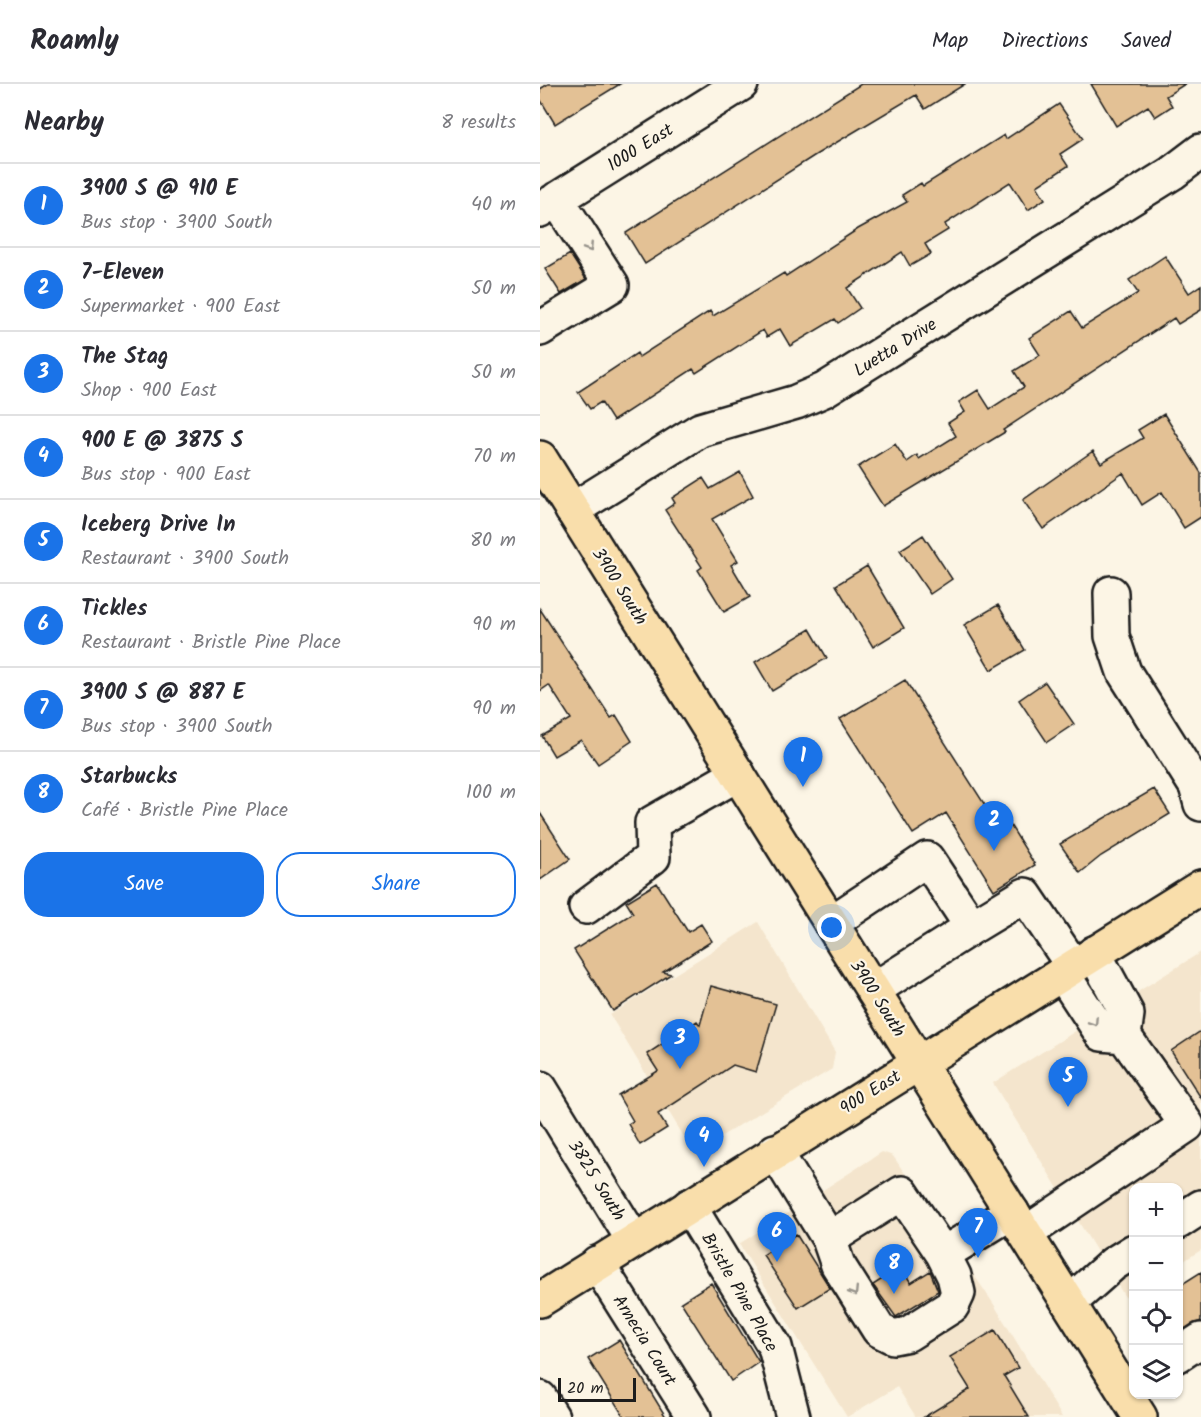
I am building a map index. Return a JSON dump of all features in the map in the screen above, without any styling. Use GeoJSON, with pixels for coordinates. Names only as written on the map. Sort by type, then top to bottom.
{"type":"FeatureCollection","features":[{"type":"Feature","properties":{"kind":"main road","name":"3900 South"},"geometry":{"type":"LineString","coordinates":[[540,458],[1069,1303],[1128,1384],[1140,1417]]}},
{"type":"Feature","properties":{"kind":"main road","name":"900 East"},"geometry":{"type":"LineString","coordinates":[[540,1300],[775,1151],[1201,887]]}},
{"type":"Feature","properties":{"kind":"street","name":"1000 East"},"geometry":{"type":"LineString","coordinates":[[549,204],[741,84]]}},
{"type":"Feature","properties":{"kind":"street","name":"Luetta Drive"},"geometry":{"type":"LineString","coordinates":[[573,510],[700,430],[796,402],[824,390],[1172,173],[1201,151]]}},
{"type":"Feature","properties":{"kind":"street"},"geometry":{"type":"LineString","coordinates":[[540,329],[612,285],[549,204]]}},
{"type":"Feature","properties":{"kind":"street"},"geometry":{"type":"LineString","coordinates":[[1111,593],[1112,636],[1124,672],[1196,786],[1201,804]]}},
{"type":"Feature","properties":{"kind":"street"},"geometry":{"type":"LineString","coordinates":[[586,907],[653,857],[652,823],[738,774]]}},
{"type":"Feature","properties":{"kind":"street"},"geometry":{"type":"LineString","coordinates":[[831,923],[927,859],[972,927]]}},
{"type":"Feature","properties":{"kind":"street"},"geometry":{"type":"LineString","coordinates":[[873,990],[1025,895],[1076,964],[1102,1034],[1124,1036],[1194,1136],[1019,1223],[943,1254]]}},
{"type":"Feature","properties":{"kind":"street","name":"3825 South"},"geometry":{"type":"LineString","coordinates":[[540,1088],[634,1241]]}},
{"type":"Feature","properties":{"kind":"street"},"geometry":{"type":"LineString","coordinates":[[775,1151],[829,1239],[838,1265],[879,1330],[893,1337],[909,1334],[952,1306],[958,1293],[954,1276],[943,1254],[902,1193],[829,1239]]}},
{"type":"Feature","properties":{"kind":"street","name":"Bristle Pine Place"},"geometry":{"type":"LineString","coordinates":[[689,1206],[775,1347],[793,1417]]}},
{"type":"Feature","properties":{"kind":"street"},"geometry":{"type":"LineString","coordinates":[[1183,1219],[1201,1207]]}},
{"type":"Feature","properties":{"kind":"street"},"geometry":{"type":"LineString","coordinates":[[1069,1303],[1113,1264],[1129,1254]]}},
{"type":"Feature","properties":{"kind":"street","name":"Arnecia Court"},"geometry":{"type":"LineString","coordinates":[[597,1263],[694,1417]]}},
{"type":"Feature","properties":{"kind":"street"},"geometry":{"type":"LineString","coordinates":[[1183,1352],[1201,1340]]}},
{"type":"Feature","properties":{"kind":"street"},"geometry":{"type":"LineString","coordinates":[[540,1398],[552,1417]]}},
{"type":"Feature","properties":{"kind":"shaded area"},"geometry":{"type":"Polygon","coordinates":[[[758,922],[835,1052],[832,1069],[702,1148],[692,1150],[610,1015],[758,922]]]}},
{"type":"Feature","properties":{"kind":"shaded area"},"geometry":{"type":"Polygon","coordinates":[[[1201,952],[1201,1250],[1183,1261],[1183,1183],[1129,1183],[1129,1294],[1125,1297],[993,1083],[1201,952]]]}},
{"type":"Feature","properties":{"kind":"shaded area"},"geometry":{"type":"Polygon","coordinates":[[[882,1152],[893,1156],[993,1303],[1062,1417],[916,1417],[897,1387],[847,1417],[739,1244],[882,1152]]]}},
{"type":"Feature","properties":{"kind":"building"},"geometry":{"type":"Polygon","coordinates":[[[548,84],[620,84],[555,124],[540,99],[540,89],[548,84]]]}},
{"type":"Feature","properties":{"kind":"building"},"geometry":{"type":"Polygon","coordinates":[[[861,84],[965,84],[925,109],[916,95],[817,154],[645,264],[626,233],[861,84]]]}},
{"type":"Feature","properties":{"kind":"building"},"geometry":{"type":"Polygon","coordinates":[[[1091,84],[1185,84],[1166,96],[1172,106],[1155,117],[1148,106],[1116,126],[1091,84]]]}},
{"type":"Feature","properties":{"kind":"building"},"geometry":{"type":"Polygon","coordinates":[[[1059,104],[1083,139],[1060,154],[1068,166],[1037,186],[1045,199],[1028,210],[1010,182],[945,224],[948,230],[925,244],[931,254],[910,266],[902,252],[847,288],[860,308],[838,323],[835,319],[790,346],[780,329],[767,337],[763,330],[696,373],[693,369],[613,421],[601,402],[590,409],[578,392],[637,353],[639,357],[710,311],[713,316],[784,273],[786,276],[858,229],[907,202],[902,195],[921,183],[923,186],[1004,135],[1006,139],[1059,104]]]}},
{"type":"Feature","properties":{"kind":"building"},"geometry":{"type":"Polygon","coordinates":[[[570,254],[586,279],[561,294],[545,269],[570,254]]]}},
{"type":"Feature","properties":{"kind":"building"},"geometry":{"type":"Polygon","coordinates":[[[1165,256],[1189,293],[1201,285],[1201,310],[1178,324],[1174,318],[1003,430],[1005,432],[883,506],[858,467],[895,444],[907,462],[917,455],[919,459],[956,436],[948,423],[965,412],[959,402],[978,390],[990,409],[1024,387],[1014,371],[1040,355],[1029,338],[1071,311],[1082,328],[1138,293],[1129,280],[1165,256]]]}},
{"type":"Feature","properties":{"kind":"building"},"geometry":{"type":"Polygon","coordinates":[[[1164,414],[1201,473],[1201,517],[1184,528],[1162,492],[1142,505],[1123,473],[1043,529],[1023,500],[1093,451],[1101,463],[1143,438],[1138,430],[1164,414]]]}},
{"type":"Feature","properties":{"kind":"building"},"geometry":{"type":"Polygon","coordinates":[[[740,472],[753,496],[712,519],[738,561],[731,565],[750,597],[724,612],[698,570],[702,567],[665,510],[675,503],[672,498],[703,478],[710,489],[740,472]]]}},
{"type":"Feature","properties":{"kind":"building"},"geometry":{"type":"Polygon","coordinates":[[[923,535],[952,579],[930,594],[900,550],[923,535]]]}},
{"type":"Feature","properties":{"kind":"building"},"geometry":{"type":"Polygon","coordinates":[[[867,566],[904,628],[873,647],[836,585],[867,566]]]}},
{"type":"Feature","properties":{"kind":"building"},"geometry":{"type":"Polygon","coordinates":[[[998,605],[1025,650],[991,670],[964,625],[998,605]]]}},
{"type":"Feature","properties":{"kind":"building"},"geometry":{"type":"Polygon","coordinates":[[[540,609],[611,718],[616,715],[632,741],[598,764],[581,740],[554,756],[542,736],[571,719],[549,685],[540,691],[540,609]]]}},
{"type":"Feature","properties":{"kind":"building"},"geometry":{"type":"Polygon","coordinates":[[[810,629],[827,658],[772,691],[755,662],[810,629]]]}},
{"type":"Feature","properties":{"kind":"building"},"geometry":{"type":"Polygon","coordinates":[[[905,680],[988,810],[997,804],[1035,865],[994,890],[946,813],[913,834],[840,719],[905,680]]]}},
{"type":"Feature","properties":{"kind":"building"},"geometry":{"type":"Polygon","coordinates":[[[1045,682],[1074,724],[1047,742],[1019,700],[1045,682]]]}},
{"type":"Feature","properties":{"kind":"building"},"geometry":{"type":"Polygon","coordinates":[[[1154,789],[1170,814],[1101,856],[1080,873],[1060,844],[1154,789]]]}},
{"type":"Feature","properties":{"kind":"building"},"geometry":{"type":"Polygon","coordinates":[[[540,813],[570,859],[540,880],[540,813]]]}},
{"type":"Feature","properties":{"kind":"building"},"geometry":{"type":"Polygon","coordinates":[[[657,883],[688,932],[701,924],[712,941],[663,972],[671,974],[613,1011],[574,950],[633,913],[626,902],[657,883]]]}},
{"type":"Feature","properties":{"kind":"building"},"geometry":{"type":"Polygon","coordinates":[[[711,986],[776,1004],[756,1072],[733,1065],[658,1114],[667,1128],[640,1145],[628,1124],[633,1121],[618,1095],[658,1071],[647,1054],[697,1021],[700,1025],[711,986]]]}},
{"type":"Feature","properties":{"kind":"building"},"geometry":{"type":"Polygon","coordinates":[[[1201,1031],[1201,1098],[1171,1051],[1201,1031]]]}},
{"type":"Feature","properties":{"kind":"building"},"geometry":{"type":"Polygon","coordinates":[[[796,1234],[830,1288],[798,1308],[763,1255],[796,1234]]]}},
{"type":"Feature","properties":{"kind":"building"},"geometry":{"type":"Polygon","coordinates":[[[901,1267],[911,1283],[930,1271],[938,1291],[896,1317],[873,1285],[901,1267]]]}},
{"type":"Feature","properties":{"kind":"building"},"geometry":{"type":"Polygon","coordinates":[[[1201,1272],[1201,1321],[1183,1330],[1183,1291],[1183,1283],[1201,1272]]]}},
{"type":"Feature","properties":{"kind":"building"},"geometry":{"type":"Polygon","coordinates":[[[711,1283],[759,1362],[731,1381],[681,1302],[711,1283]]]}},
{"type":"Feature","properties":{"kind":"building"},"geometry":{"type":"Polygon","coordinates":[[[995,1330],[1018,1368],[1004,1376],[1029,1417],[924,1417],[970,1389],[950,1357],[995,1330]]]}},
{"type":"Feature","properties":{"kind":"building"},"geometry":{"type":"Polygon","coordinates":[[[619,1340],[666,1417],[624,1417],[588,1359],[619,1340]]]}},
{"type":"Feature","properties":{"kind":"place","name":"3900 S @ 910 E"},"geometry":{"type":"Point","coordinates":[803,787]}},
{"type":"Feature","properties":{"kind":"place","name":"7-Eleven"},"geometry":{"type":"Point","coordinates":[994,851]}},
{"type":"Feature","properties":{"kind":"place","name":"The Stag"},"geometry":{"type":"Point","coordinates":[680,1069]}},
{"type":"Feature","properties":{"kind":"place","name":"Iceberg Drive In"},"geometry":{"type":"Point","coordinates":[1068,1107]}},
{"type":"Feature","properties":{"kind":"place","name":"900 E @ 3875 S"},"geometry":{"type":"Point","coordinates":[704,1167]}},
{"type":"Feature","properties":{"kind":"place","name":"3900 S @ 887 E"},"geometry":{"type":"Point","coordinates":[978,1258]}},
{"type":"Feature","properties":{"kind":"place","name":"Tickles"},"geometry":{"type":"Point","coordinates":[777,1262]}},
{"type":"Feature","properties":{"kind":"place","name":"Starbucks"},"geometry":{"type":"Point","coordinates":[894,1294]}}]}
